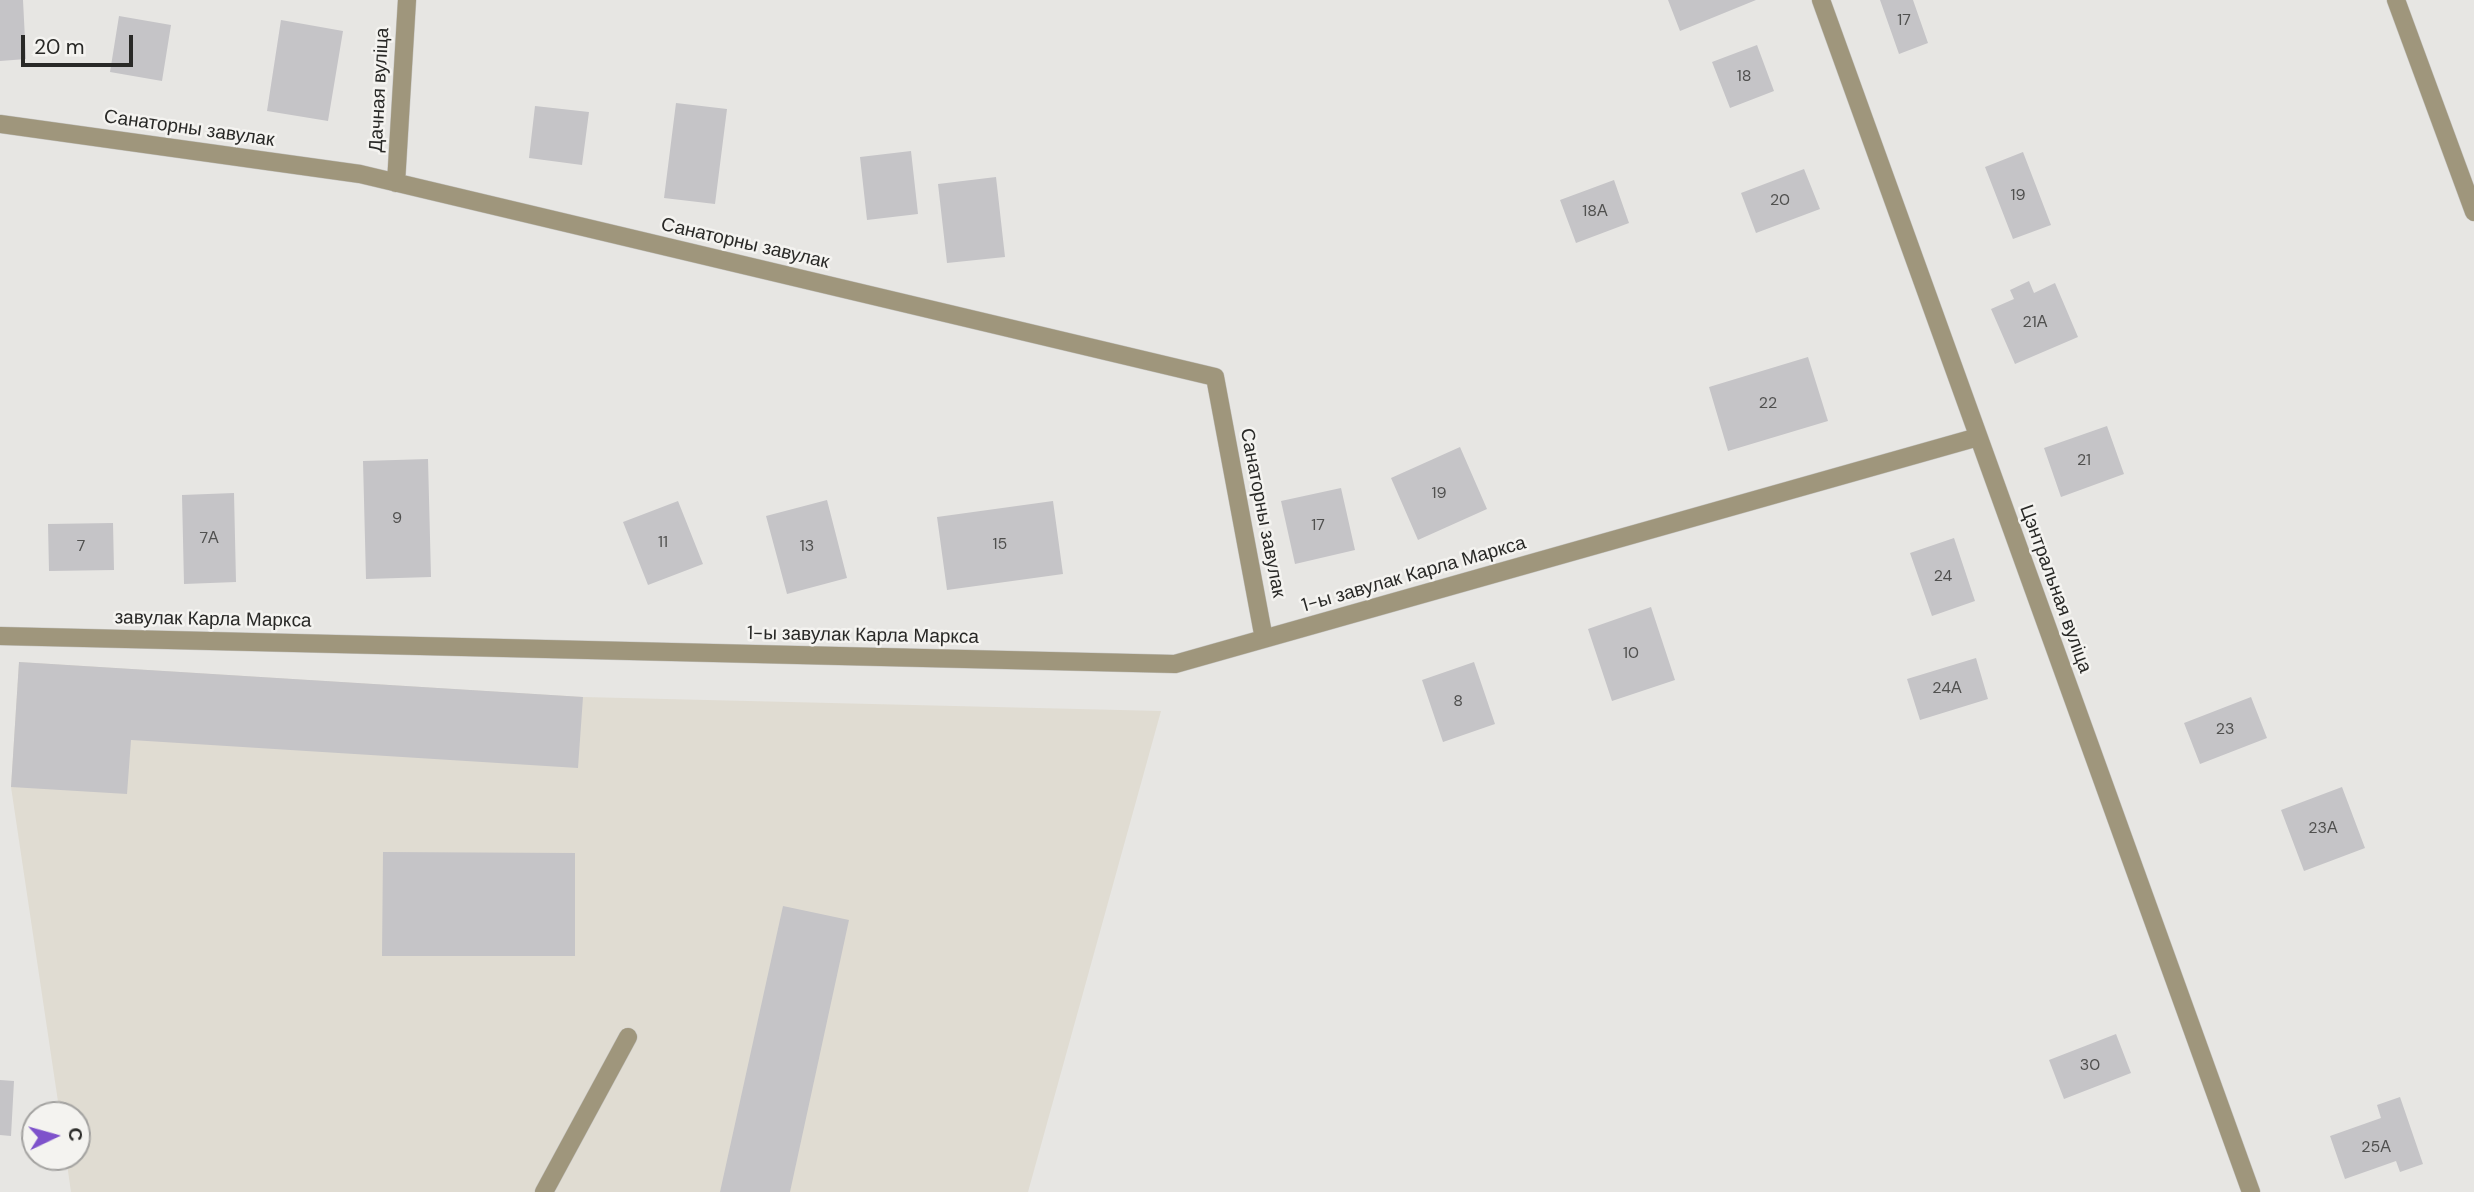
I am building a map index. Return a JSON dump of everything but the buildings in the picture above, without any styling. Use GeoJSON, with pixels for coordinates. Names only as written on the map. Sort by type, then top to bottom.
{"type":"FeatureCollection","features":[{"type":"Feature","properties":{"kind":"street","name":"Дачная вуліца"},"geometry":{"type":"LineString","coordinates":[[396,183],[407,0]]}},
{"type":"Feature","properties":{"kind":"street","name":"Цэнтральная вуліца"},"geometry":{"type":"LineString","coordinates":[[1821,0],[2251,1192]]}},
{"type":"Feature","properties":{"kind":"street"},"geometry":{"type":"LineString","coordinates":[[2396,0],[2474,212]]}},
{"type":"Feature","properties":{"kind":"street","name":"Санаторны завулак"},"geometry":{"type":"LineString","coordinates":[[0,124],[360,174],[1215,377],[1265,639]]}},
{"type":"Feature","properties":{"kind":"street","name":"1-ы завулак Карла Маркса"},"geometry":{"type":"LineString","coordinates":[[681,652],[1175,664],[1978,437]]}},
{"type":"Feature","properties":{"kind":"street","name":"завулак Карла Маркса"},"geometry":{"type":"LineString","coordinates":[[0,636],[681,652]]}},
{"type":"Feature","properties":{"kind":"street"},"geometry":{"type":"LineString","coordinates":[[544,1192],[628,1038]]}},
{"type":"Feature","properties":{"kind":"shaded area"},"geometry":{"type":"Polygon","coordinates":[[[19,662],[583,697],[1161,711],[1028,1192],[71,1192],[68,1171],[91,1171],[91,1101],[58,1101],[11,787],[19,662]]]}}]}
